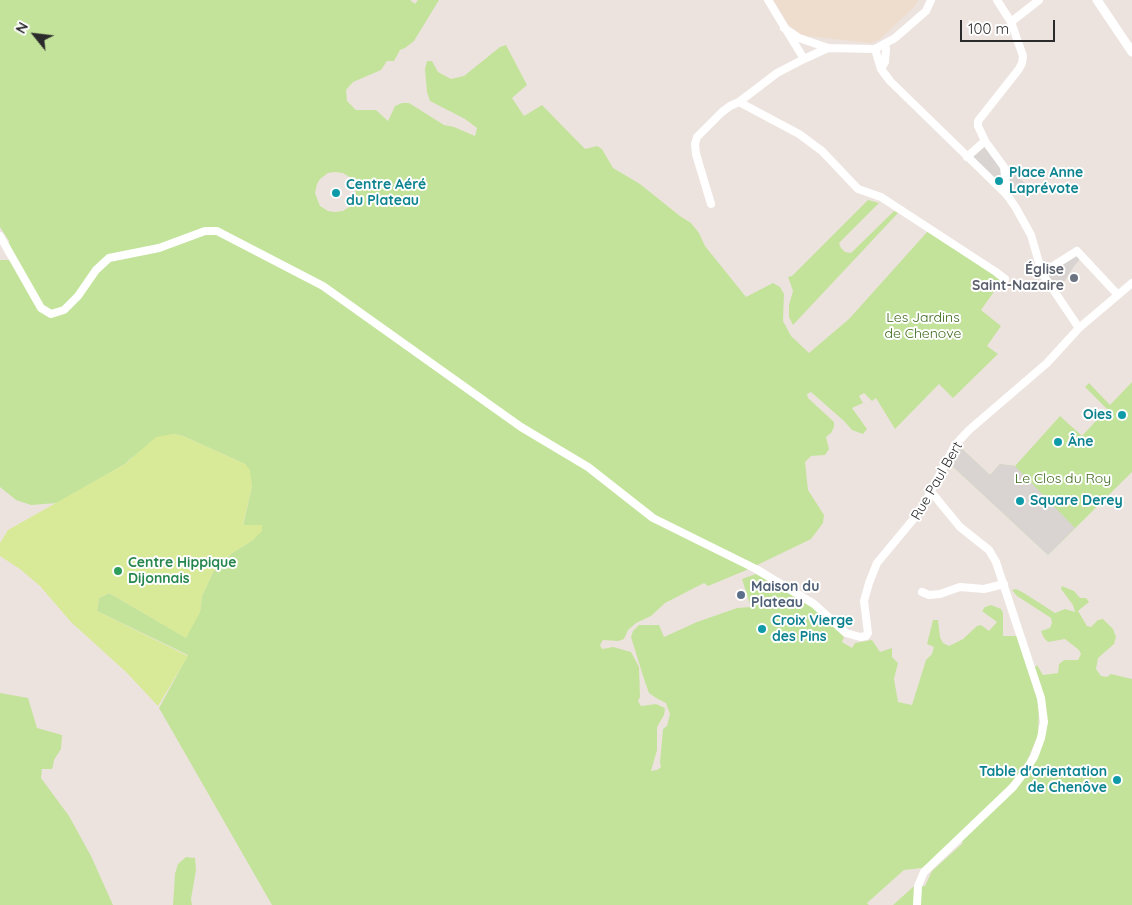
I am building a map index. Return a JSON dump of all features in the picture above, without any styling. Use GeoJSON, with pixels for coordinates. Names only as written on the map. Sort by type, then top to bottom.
{"type":"FeatureCollection","features":[{"type":"Feature","properties":{"kind":"street"},"geometry":{"type":"LineString","coordinates":[[768,0],[804,58]]}},
{"type":"Feature","properties":{"kind":"street"},"geometry":{"type":"LineString","coordinates":[[784,28],[800,38],[828,48],[875,49],[895,38],[926,11],[931,0]]}},
{"type":"Feature","properties":{"kind":"street"},"geometry":{"type":"LineString","coordinates":[[997,0],[1011,22],[1023,56],[1022,63],[1019,70],[978,121],[978,126],[985,141],[1004,167],[1007,195]]}},
{"type":"Feature","properties":{"kind":"street"},"geometry":{"type":"LineString","coordinates":[[1011,22],[1038,0]]}},
{"type":"Feature","properties":{"kind":"street"},"geometry":{"type":"LineString","coordinates":[[1097,0],[1132,52]]}},
{"type":"Feature","properties":{"kind":"street"},"geometry":{"type":"LineString","coordinates":[[881,68],[885,62],[885,44]]}},
{"type":"Feature","properties":{"kind":"street"},"geometry":{"type":"LineString","coordinates":[[710,204],[694,144],[697,137],[730,106],[739,102],[777,73],[804,58],[828,48]]}},
{"type":"Feature","properties":{"kind":"street"},"geometry":{"type":"LineString","coordinates":[[875,49],[881,68],[890,81],[1007,195],[1031,235],[1042,273],[1080,328]]}},
{"type":"Feature","properties":{"kind":"street"},"geometry":{"type":"LineString","coordinates":[[739,102],[799,134],[822,151],[858,189],[881,197],[1005,279]]}},
{"type":"Feature","properties":{"kind":"street"},"geometry":{"type":"LineString","coordinates":[[967,157],[985,141]]}},
{"type":"Feature","properties":{"kind":"street","name":"Rue Paul Bert"},"geometry":{"type":"LineString","coordinates":[[0,236],[41,308],[51,314],[64,310],[78,296],[96,270],[109,258],[159,248],[204,231],[218,231],[323,286],[521,427],[588,467],[653,518],[756,569],[814,604],[846,633],[856,637],[863,637],[867,634],[864,601],[877,563],[915,519],[932,493],[943,466],[955,445],[969,430],[1047,363],[1080,328],[1132,283]]}},
{"type":"Feature","properties":{"kind":"street"},"geometry":{"type":"LineString","coordinates":[[1042,273],[1077,251],[1118,295]]}},
{"type":"Feature","properties":{"kind":"street"},"geometry":{"type":"LineString","coordinates":[[917,905],[918,886],[924,872],[1013,786],[1026,770],[1034,757],[1041,738],[1043,716],[1040,698],[996,562],[989,550],[960,527],[932,493]]}},
{"type":"Feature","properties":{"kind":"street"},"geometry":{"type":"LineString","coordinates":[[922,592],[940,594],[960,587],[984,589],[1004,584]]}},
{"type":"Feature","properties":{"kind":"shaded area"},"geometry":{"type":"Polygon","coordinates":[[[774,0],[918,0],[915,6],[879,40],[870,43],[800,34],[788,24],[774,0]]]}},
{"type":"Feature","properties":{"kind":"shaded area","name":"Place Anne Laprévote"},"geometry":{"type":"Polygon","coordinates":[[[985,141],[1004,167],[1007,195],[967,157],[985,141]]]}},
{"type":"Feature","properties":{"kind":"shaded area"},"geometry":{"type":"Polygon","coordinates":[[[1011,171],[1026,184],[1013,195],[1009,174],[1011,171]]]}},
{"type":"Feature","properties":{"kind":"shaded area"},"geometry":{"type":"Polygon","coordinates":[[[1077,251],[1083,256],[1062,285],[1053,290],[1042,273],[1077,251]]]}},
{"type":"Feature","properties":{"kind":"shaded area","name":"Square Derey"},"geometry":{"type":"Polygon","coordinates":[[[959,446],[990,475],[1000,464],[1015,466],[1075,528],[1048,555],[949,463],[959,446]]]}},
{"type":"Feature","properties":{"kind":"green space","name":"Les Jardins de Chenove"},"geometry":{"type":"Polygon","coordinates":[[[0,0],[410,0],[415,4],[418,0],[439,0],[414,41],[400,50],[394,61],[387,61],[381,70],[353,82],[346,90],[347,101],[356,110],[376,110],[388,121],[395,106],[409,103],[444,125],[475,136],[477,128],[465,119],[430,101],[427,92],[425,69],[427,61],[432,61],[438,72],[451,79],[464,76],[500,47],[506,45],[527,85],[512,98],[524,116],[542,105],[585,149],[597,146],[602,149],[613,168],[640,184],[691,223],[699,233],[705,246],[746,297],[773,283],[780,287],[784,294],[783,321],[791,336],[809,353],[849,319],[928,231],[1003,279],[981,310],[1001,326],[987,346],[998,354],[953,398],[939,384],[895,429],[876,398],[872,401],[864,393],[859,396],[863,403],[852,408],[867,429],[863,434],[852,430],[811,392],[807,394],[808,398],[834,422],[831,433],[826,437],[829,449],[825,455],[811,456],[805,462],[808,490],[824,515],[823,523],[811,539],[749,569],[708,586],[704,583],[665,603],[651,616],[636,623],[628,630],[624,639],[618,641],[603,640],[600,645],[602,649],[613,647],[631,652],[639,667],[640,697],[638,701],[641,706],[656,704],[665,708],[664,715],[657,727],[657,750],[651,771],[661,767],[663,729],[667,726],[670,714],[666,703],[649,693],[645,682],[631,637],[633,631],[639,625],[659,625],[664,637],[697,622],[737,608],[751,607],[742,579],[756,574],[808,603],[844,637],[842,642],[852,648],[855,643],[872,640],[880,652],[892,648],[892,657],[898,663],[894,679],[898,702],[912,705],[926,660],[932,654],[934,647],[927,644],[933,620],[938,620],[940,637],[943,643],[949,646],[963,639],[977,626],[981,625],[989,631],[997,622],[982,611],[985,607],[991,605],[1001,609],[1003,613],[1003,636],[1017,636],[1039,705],[1038,735],[1025,766],[1006,789],[930,862],[922,868],[904,870],[867,903],[869,905],[272,905],[159,708],[188,655],[97,611],[99,598],[109,593],[185,637],[200,612],[202,596],[213,572],[232,553],[253,540],[261,525],[243,526],[252,486],[245,464],[183,436],[173,434],[57,503],[31,505],[16,500],[0,487],[0,260],[13,260],[8,247],[9,241],[0,227],[0,0]],[[328,173],[317,184],[315,193],[320,206],[328,211],[343,211],[354,200],[356,193],[354,184],[351,178],[343,173],[328,173]]]}},
{"type":"Feature","properties":{"kind":"green space"},"geometry":{"type":"Polygon","coordinates":[[[868,200],[879,203],[839,243],[845,252],[851,253],[894,211],[898,213],[793,325],[789,317],[789,305],[793,291],[788,277],[792,276],[868,200]]]}},
{"type":"Feature","properties":{"kind":"green space","name":"Le Clos du Roy"},"geometry":{"type":"Polygon","coordinates":[[[1132,382],[1132,472],[1048,555],[949,463],[959,446],[990,475],[1000,464],[1015,466],[1060,416],[1082,436],[1107,409],[1085,387],[1089,383],[1110,405],[1132,382]]]}},
{"type":"Feature","properties":{"kind":"green space","name":"Centre Hippique Dijonnais"},"geometry":{"type":"Polygon","coordinates":[[[173,434],[183,436],[245,464],[250,470],[252,486],[243,525],[262,525],[262,531],[253,540],[232,553],[213,572],[202,596],[200,612],[186,638],[109,593],[99,598],[97,611],[188,656],[158,706],[126,672],[71,622],[40,586],[20,569],[0,556],[0,543],[8,530],[125,464],[156,437],[173,434]]]}},
{"type":"Feature","properties":{"kind":"green space"},"geometry":{"type":"Polygon","coordinates":[[[1062,586],[1074,591],[1080,598],[1086,598],[1089,602],[1078,611],[1087,626],[1091,627],[1098,620],[1103,619],[1113,629],[1116,637],[1114,644],[1098,658],[1096,669],[1101,676],[1107,677],[1111,674],[1132,679],[1132,905],[893,905],[913,887],[925,886],[932,871],[963,843],[961,840],[1003,802],[1031,770],[1045,736],[1034,668],[1037,665],[1043,675],[1058,673],[1059,664],[1064,660],[1078,660],[1081,654],[1079,650],[1065,639],[1048,642],[1041,631],[1050,628],[1051,618],[1017,596],[1012,590],[1016,589],[1024,593],[1055,613],[1065,609],[1075,612],[1073,605],[1061,589],[1062,586]]]}},
{"type":"Feature","properties":{"kind":"green space"},"geometry":{"type":"Polygon","coordinates":[[[0,693],[28,698],[37,728],[62,735],[61,749],[54,760],[52,769],[42,769],[41,778],[69,816],[91,856],[113,905],[0,905],[0,693]]]}},
{"type":"Feature","properties":{"kind":"green space"},"geometry":{"type":"Polygon","coordinates":[[[186,857],[195,858],[196,870],[191,899],[192,905],[173,905],[175,874],[178,864],[186,857]]]}},
{"type":"Feature","properties":{"kind":"place","name":"Place Anne Laprévote"},"geometry":{"type":"Point","coordinates":[999,181]}},
{"type":"Feature","properties":{"kind":"place","name":"Centre Aéré du Plateau"},"geometry":{"type":"Point","coordinates":[336,193]}},
{"type":"Feature","properties":{"kind":"place","name":"Église Saint-Nazaire"},"geometry":{"type":"Point","coordinates":[1074,278]}},
{"type":"Feature","properties":{"kind":"place","name":"Oies"},"geometry":{"type":"Point","coordinates":[1122,415]}},
{"type":"Feature","properties":{"kind":"place","name":"Âne"},"geometry":{"type":"Point","coordinates":[1058,442]}},
{"type":"Feature","properties":{"kind":"place","name":"Square Derey"},"geometry":{"type":"Point","coordinates":[1020,501]}},
{"type":"Feature","properties":{"kind":"place","name":"Centre Hippique Dijonnais"},"geometry":{"type":"Point","coordinates":[118,571]}},
{"type":"Feature","properties":{"kind":"place","name":"Maison du Plateau"},"geometry":{"type":"Point","coordinates":[741,595]}},
{"type":"Feature","properties":{"kind":"place","name":"Croix Vierge des Pins"},"geometry":{"type":"Point","coordinates":[762,629]}},
{"type":"Feature","properties":{"kind":"place","name":"Table d'orientation de Chenôve"},"geometry":{"type":"Point","coordinates":[1117,780]}}]}
